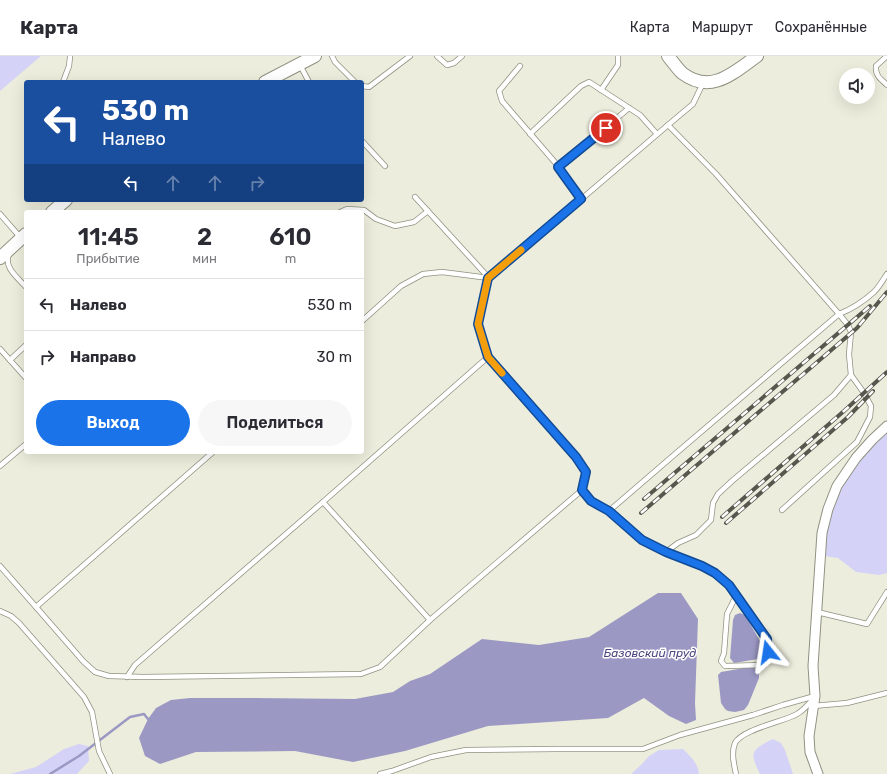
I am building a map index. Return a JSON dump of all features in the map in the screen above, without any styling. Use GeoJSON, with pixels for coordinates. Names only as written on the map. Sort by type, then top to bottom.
{"type":"FeatureCollection","features":[{"type":"Feature","properties":{"kind":"main road"},"geometry":{"type":"LineString","coordinates":[[269,80],[315,56]]}},
{"type":"Feature","properties":{"kind":"main road"},"geometry":{"type":"LineString","coordinates":[[668,56],[681,72],[692,79],[703,82],[714,82],[723,79],[733,74],[757,56]]}},
{"type":"Feature","properties":{"kind":"main road"},"geometry":{"type":"LineString","coordinates":[[54,210],[64,202]]}},
{"type":"Feature","properties":{"kind":"main road"},"geometry":{"type":"LineString","coordinates":[[0,258],[21,239]]}},
{"type":"Feature","properties":{"kind":"street"},"geometry":{"type":"LineString","coordinates":[[818,774],[810,752],[809,736],[815,696],[813,666],[822,533],[828,509],[837,486],[856,458],[887,426]]}},
{"type":"Feature","properties":{"kind":"lane"},"geometry":{"type":"LineString","coordinates":[[332,56],[335,62],[354,80]]}},
{"type":"Feature","properties":{"kind":"lane"},"geometry":{"type":"LineString","coordinates":[[364,86],[369,87],[410,56]]}},
{"type":"Feature","properties":{"kind":"lane"},"geometry":{"type":"LineString","coordinates":[[438,56],[447,65],[454,63],[462,56]]}},
{"type":"Feature","properties":{"kind":"lane"},"geometry":{"type":"LineString","coordinates":[[601,90],[618,65],[618,56]]}},
{"type":"Feature","properties":{"kind":"lane"},"geometry":{"type":"LineString","coordinates":[[887,56],[876,66],[876,74],[887,85]]}},
{"type":"Feature","properties":{"kind":"lane"},"geometry":{"type":"LineString","coordinates":[[64,80],[69,66],[70,57]]}},
{"type":"Feature","properties":{"kind":"lane"},"geometry":{"type":"LineString","coordinates":[[299,64],[308,80]]}},
{"type":"Feature","properties":{"kind":"lane"},"geometry":{"type":"LineString","coordinates":[[520,66],[499,91],[502,101],[558,167],[581,199]]}},
{"type":"Feature","properties":{"kind":"lane"},"geometry":{"type":"LineString","coordinates":[[530,134],[581,86],[589,82],[640,116],[657,134]]}},
{"type":"Feature","properties":{"kind":"lane"},"geometry":{"type":"LineString","coordinates":[[0,566],[83,661],[95,672],[109,676],[361,674],[380,667],[430,620],[582,490],[586,472],[576,457],[488,357],[478,324],[488,278],[693,104],[703,82]]}},
{"type":"Feature","properties":{"kind":"lane"},"geometry":{"type":"LineString","coordinates":[[558,167],[629,108]]}},
{"type":"Feature","properties":{"kind":"lane"},"geometry":{"type":"LineString","coordinates":[[668,125],[716,174],[839,314],[848,325],[851,332],[849,354],[852,375],[864,392],[871,406],[870,417],[857,442],[782,510]]}},
{"type":"Feature","properties":{"kind":"lane"},"geometry":{"type":"LineString","coordinates":[[364,144],[385,166]]}},
{"type":"Feature","properties":{"kind":"lane"},"geometry":{"type":"LineString","coordinates":[[415,197],[488,278]]}},
{"type":"Feature","properties":{"kind":"lane"},"geometry":{"type":"LineString","coordinates":[[345,210],[364,210],[376,219],[395,226],[414,222],[428,211]]}},
{"type":"Feature","properties":{"kind":"lane"},"geometry":{"type":"LineString","coordinates":[[0,214],[21,239],[8,256],[7,263],[10,270],[24,285]]}},
{"type":"Feature","properties":{"kind":"lane"},"geometry":{"type":"LineString","coordinates":[[364,319],[401,286],[423,274],[442,272],[488,278]]}},
{"type":"Feature","properties":{"kind":"lane"},"geometry":{"type":"LineString","coordinates":[[609,511],[839,314],[849,310],[863,301],[874,291],[887,274]]}},
{"type":"Feature","properties":{"kind":"lane"},"geometry":{"type":"LineString","coordinates":[[10,360],[24,347]]}},
{"type":"Feature","properties":{"kind":"lane"},"geometry":{"type":"LineString","coordinates":[[0,349],[24,376]]}},
{"type":"Feature","properties":{"kind":"lane"},"geometry":{"type":"LineString","coordinates":[[127,677],[135,665],[488,357]]}},
{"type":"Feature","properties":{"kind":"lane"},"geometry":{"type":"LineString","coordinates":[[666,552],[678,543],[696,535],[711,520],[713,504],[718,494],[834,395],[852,375]]}},
{"type":"Feature","properties":{"kind":"lane"},"geometry":{"type":"LineString","coordinates":[[0,466],[24,446]]}},
{"type":"Feature","properties":{"kind":"lane"},"geometry":{"type":"LineString","coordinates":[[36,607],[211,454]]}},
{"type":"Feature","properties":{"kind":"lane"},"geometry":{"type":"LineString","coordinates":[[582,490],[591,501],[609,511],[642,540],[666,552],[702,566],[715,573],[729,585],[767,639],[768,652],[764,665],[725,666],[721,661],[724,653],[727,614],[736,596]]}},
{"type":"Feature","properties":{"kind":"lane"},"geometry":{"type":"LineString","coordinates":[[323,502],[430,620]]}},
{"type":"Feature","properties":{"kind":"lane"},"geometry":{"type":"LineString","coordinates":[[817,612],[867,624],[887,592]]}},
{"type":"Feature","properties":{"kind":"lane"},"geometry":{"type":"LineString","coordinates":[[0,611],[11,616],[19,623],[84,697],[92,712],[99,751],[110,774]]}},
{"type":"Feature","properties":{"kind":"lane"},"geometry":{"type":"LineString","coordinates":[[813,706],[847,703],[887,693]]}},
{"type":"Feature","properties":{"kind":"lane"},"geometry":{"type":"LineString","coordinates":[[380,774],[431,757],[466,750],[643,749],[680,735],[815,696]]}},
{"type":"Feature","properties":{"kind":"lane"},"geometry":{"type":"LineString","coordinates":[[736,774],[733,761],[733,751],[735,743],[740,736],[796,715],[806,708],[815,696]]}},
{"type":"Feature","properties":{"kind":"shaded area"},"geometry":{"type":"Polygon","coordinates":[[[0,56],[41,56],[0,91],[0,56]]]}},
{"type":"Feature","properties":{"kind":"shaded area"},"geometry":{"type":"Polygon","coordinates":[[[887,428],[887,573],[879,575],[856,572],[838,558],[824,556],[825,528],[834,492],[858,457],[887,428]]]}},
{"type":"Feature","properties":{"kind":"shaded area"},"geometry":{"type":"Polygon","coordinates":[[[773,739],[781,743],[785,750],[793,774],[760,774],[754,761],[754,752],[760,746],[773,739]]]}},
{"type":"Feature","properties":{"kind":"shaded area"},"geometry":{"type":"Polygon","coordinates":[[[79,744],[88,746],[89,761],[77,774],[10,774],[36,767],[64,749],[79,744]]]}},
{"type":"Feature","properties":{"kind":"shaded area"},"geometry":{"type":"Polygon","coordinates":[[[683,749],[695,763],[699,774],[631,774],[649,756],[659,750],[683,749]]]}},
{"type":"Feature","properties":{"kind":"water","name":"Базовский пруд"},"geometry":{"type":"Polygon","coordinates":[[[658,593],[681,593],[698,619],[695,703],[696,720],[686,724],[669,716],[644,698],[608,718],[488,726],[405,751],[353,762],[295,751],[196,752],[160,764],[145,756],[139,738],[148,719],[156,708],[171,700],[190,698],[355,699],[393,692],[410,681],[430,674],[482,639],[539,645],[589,637],[658,593]]]}},
{"type":"Feature","properties":{"kind":"water"},"geometry":{"type":"Polygon","coordinates":[[[740,613],[745,615],[760,641],[762,649],[761,656],[758,659],[734,663],[730,658],[733,620],[735,615],[740,613]]]}},
{"type":"Feature","properties":{"kind":"water"},"geometry":{"type":"Polygon","coordinates":[[[744,668],[754,668],[759,672],[759,678],[748,705],[744,710],[735,712],[728,711],[721,703],[718,675],[721,672],[744,668]]]}},
{"type":"Feature","properties":{"kind":"waterway"},"geometry":{"type":"LineString","coordinates":[[50,774],[79,756],[130,717],[144,714],[148,719]]}},
{"type":"Feature","properties":{"kind":"railway"},"geometry":{"type":"LineString","coordinates":[[641,513],[857,328],[887,292]]}},
{"type":"Feature","properties":{"kind":"railway"},"geometry":{"type":"LineString","coordinates":[[644,499],[870,306]]}},
{"type":"Feature","properties":{"kind":"railway"},"geometry":{"type":"LineString","coordinates":[[722,517],[887,372]]}},
{"type":"Feature","properties":{"kind":"railway"},"geometry":{"type":"LineString","coordinates":[[726,523],[848,417],[873,391]]}},
{"type":"Feature","properties":{"kind":"slow traffic"},"geometry":{"type":"LineString","coordinates":[[502,373],[488,357],[478,324],[488,278],[521,250]]}},
{"type":"Feature","properties":{"kind":"route"},"geometry":{"type":"LineString","coordinates":[[606,128],[558,167],[581,199],[488,278],[478,324],[488,357],[576,457],[586,472],[582,490],[591,501],[609,511],[642,540],[715,573],[729,585],[767,639],[768,652]]}}]}
